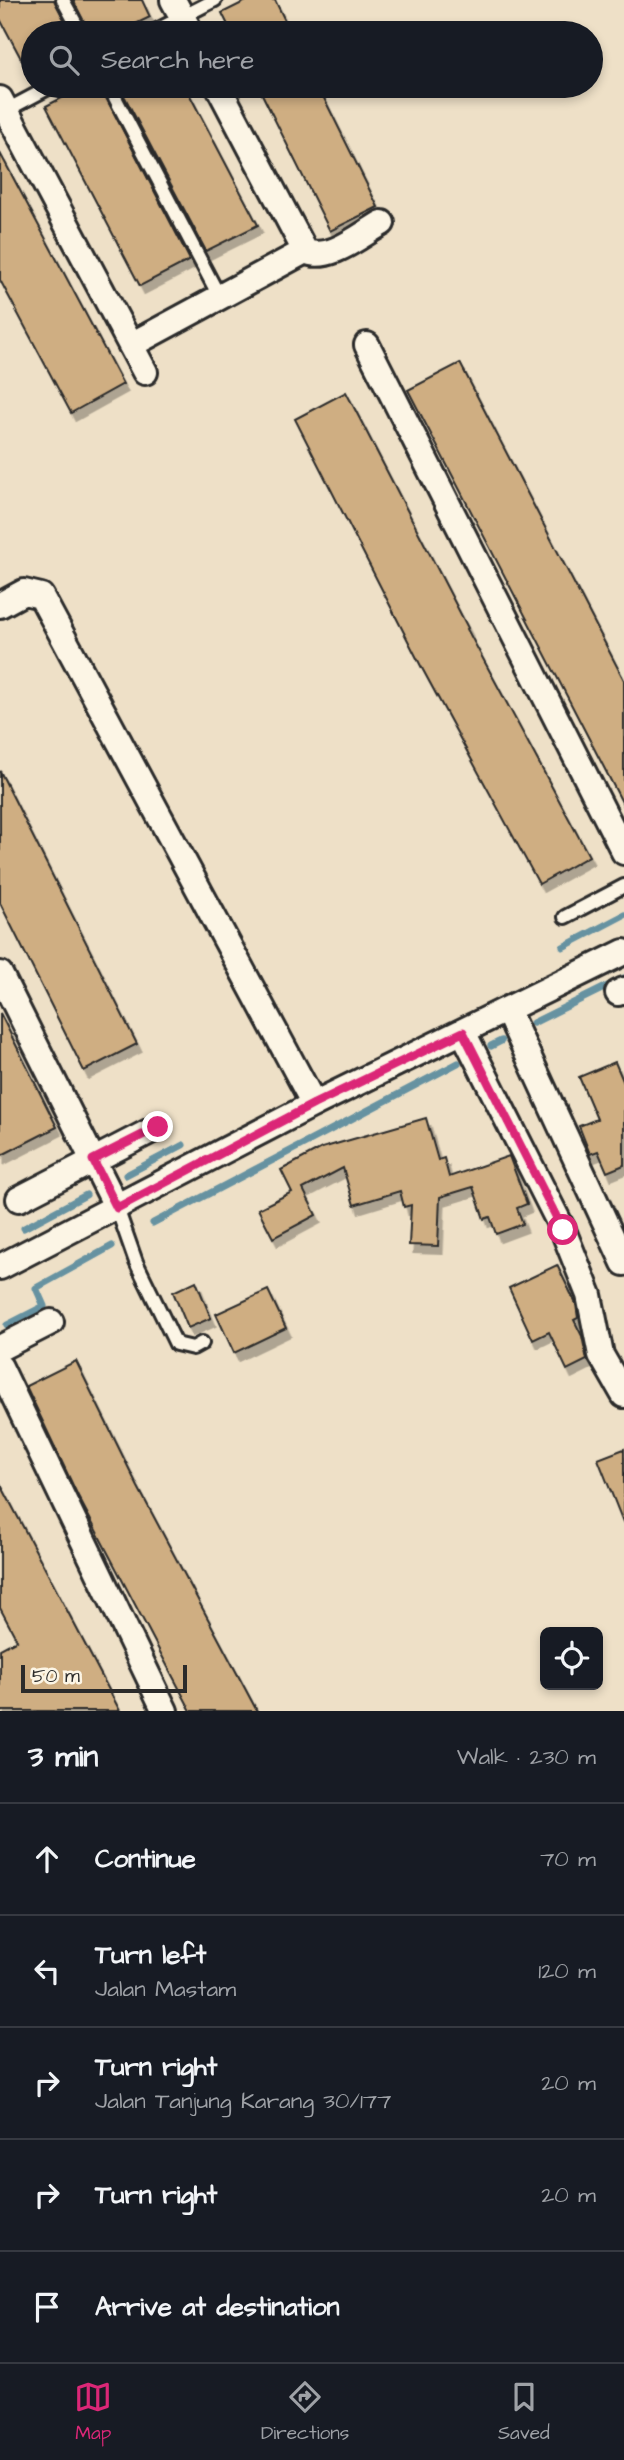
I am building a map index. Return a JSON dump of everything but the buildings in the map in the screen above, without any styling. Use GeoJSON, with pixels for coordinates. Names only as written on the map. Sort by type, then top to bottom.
{"type":"FeatureCollection","features":[{"type":"Feature","properties":{"kind":"street"},"geometry":{"type":"LineString","coordinates":[[225,98],[309,253]]}},
{"type":"Feature","properties":{"kind":"street"},"geometry":{"type":"LineString","coordinates":[[2,108],[145,372]]}},
{"type":"Feature","properties":{"kind":"street"},"geometry":{"type":"LineString","coordinates":[[131,345],[219,296],[309,253],[341,247],[382,223]]}},
{"type":"Feature","properties":{"kind":"street"},"geometry":{"type":"LineString","coordinates":[[367,345],[624,852]]}},
{"type":"Feature","properties":{"kind":"street"},"geometry":{"type":"LineString","coordinates":[[0,605],[24,592],[41,596],[314,1104]]}},
{"type":"Feature","properties":{"kind":"street"},"geometry":{"type":"LineString","coordinates":[[0,1268],[314,1104],[624,952]]}},
{"type":"Feature","properties":{"kind":"street"},"geometry":{"type":"LineString","coordinates":[[0,974],[117,1208]]}},
{"type":"Feature","properties":{"kind":"street"},"geometry":{"type":"LineString","coordinates":[[507,1010],[624,1263]]}},
{"type":"Feature","properties":{"kind":"street"},"geometry":{"type":"LineString","coordinates":[[463,1032],[563,1230],[589,1295],[601,1354],[624,1395]]}},
{"type":"Feature","properties":{"kind":"street"},"geometry":{"type":"LineString","coordinates":[[19,1199],[158,1127]]}},
{"type":"Feature","properties":{"kind":"street"},"geometry":{"type":"LineString","coordinates":[[0,1348],[51,1322]]}},
{"type":"Feature","properties":{"kind":"street"},"geometry":{"type":"LineString","coordinates":[[0,1367],[166,1711]]}},
{"type":"Feature","properties":{"kind":"lane"},"geometry":{"type":"LineString","coordinates":[[63,0],[74,21]]}},
{"type":"Feature","properties":{"kind":"lane"},"geometry":{"type":"LineString","coordinates":[[182,17],[215,0]]}},
{"type":"Feature","properties":{"kind":"lane"},"geometry":{"type":"LineString","coordinates":[[2,108],[25,98]]}},
{"type":"Feature","properties":{"kind":"lane"},"geometry":{"type":"LineString","coordinates":[[115,98],[219,296]]}},
{"type":"Feature","properties":{"kind":"lane"},"geometry":{"type":"LineString","coordinates":[[565,917],[624,886]]}},
{"type":"Feature","properties":{"kind":"lane"},"geometry":{"type":"LineString","coordinates":[[117,1208],[136,1262],[176,1344],[192,1348],[202,1343]]}},
{"type":"Feature","properties":{"kind":"waterway"},"geometry":{"type":"LineString","coordinates":[[563,947],[624,915]]}},
{"type":"Feature","properties":{"kind":"waterway"},"geometry":{"type":"LineString","coordinates":[[533,1023],[624,978]]}},
{"type":"Feature","properties":{"kind":"waterway"},"geometry":{"type":"LineString","coordinates":[[491,1046],[501,1041]]}},
{"type":"Feature","properties":{"kind":"waterway"},"geometry":{"type":"LineString","coordinates":[[153,1223],[458,1063]]}},
{"type":"Feature","properties":{"kind":"waterway"},"geometry":{"type":"LineString","coordinates":[[126,1175],[183,1145]]}},
{"type":"Feature","properties":{"kind":"waterway"},"geometry":{"type":"LineString","coordinates":[[24,1228],[86,1195]]}},
{"type":"Feature","properties":{"kind":"waterway"},"geometry":{"type":"LineString","coordinates":[[7,1325],[44,1306],[36,1288],[112,1246]]}},
{"type":"Feature","properties":{"kind":"route"},"geometry":{"type":"LineString","coordinates":[[158,1127],[93,1160],[117,1208],[314,1104],[463,1032],[563,1230]]}}]}
